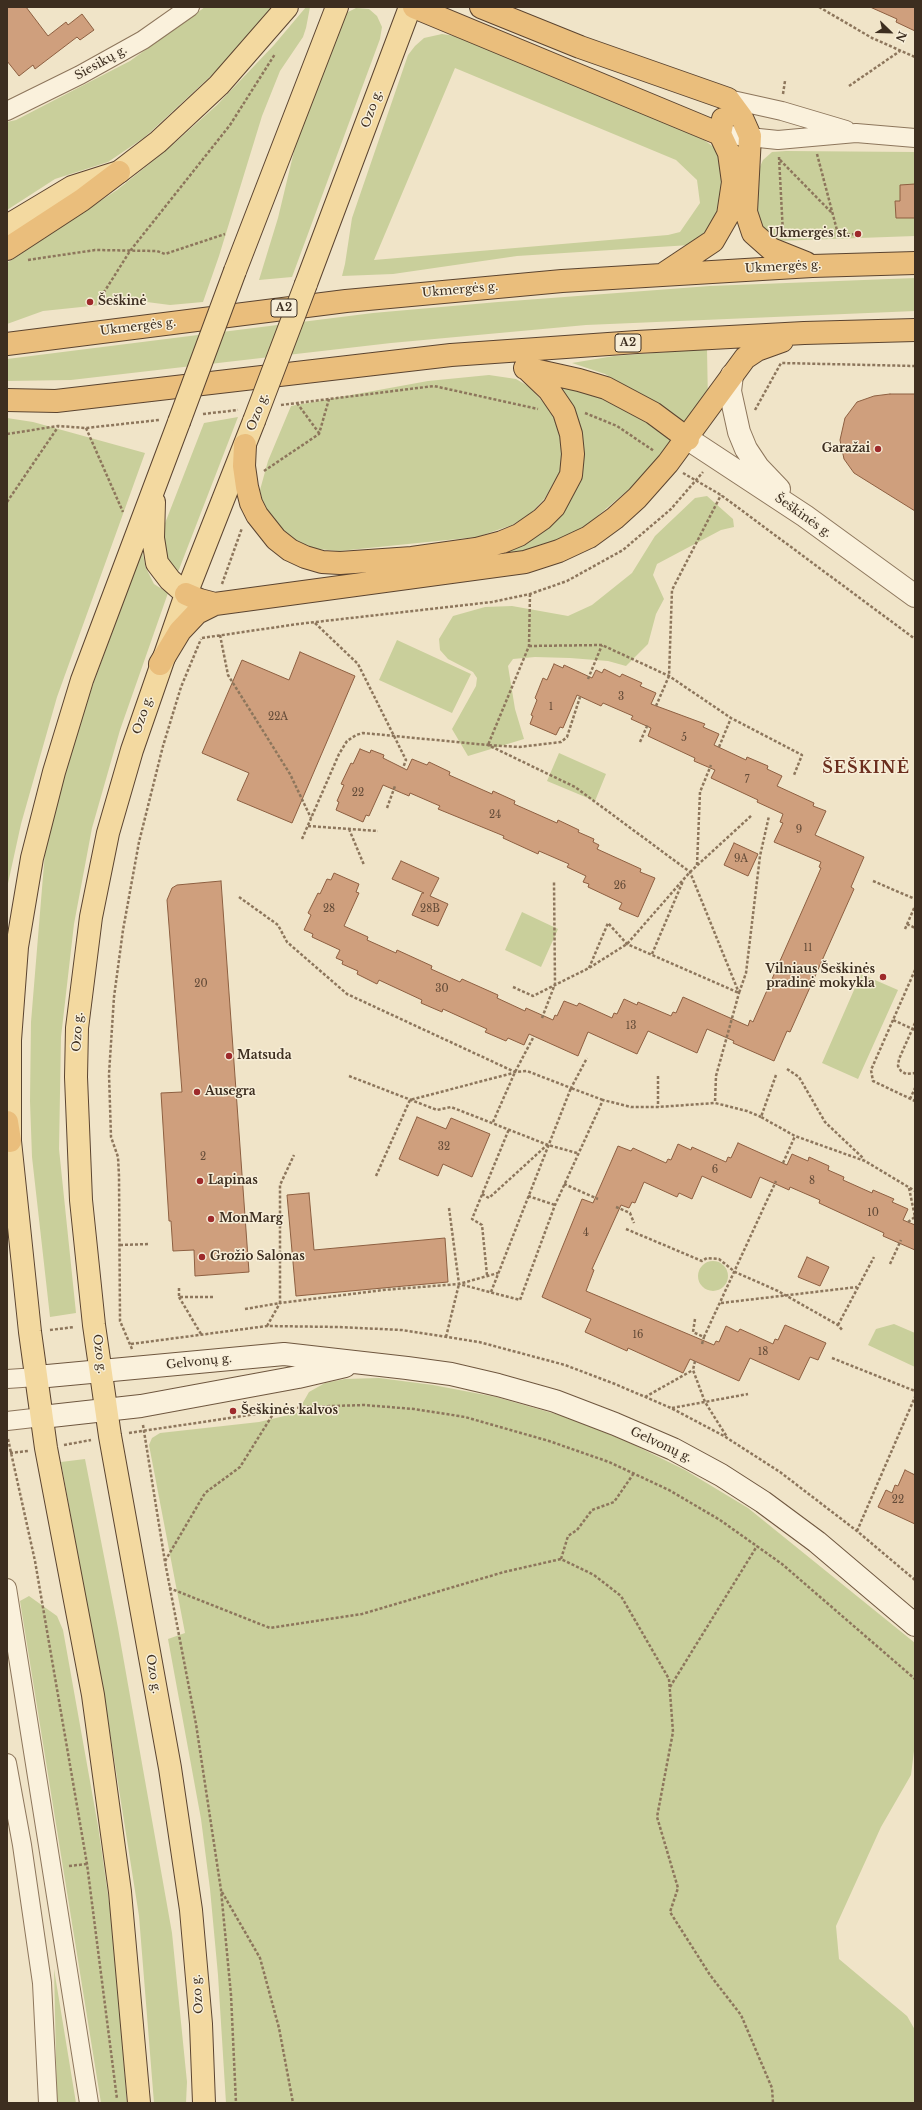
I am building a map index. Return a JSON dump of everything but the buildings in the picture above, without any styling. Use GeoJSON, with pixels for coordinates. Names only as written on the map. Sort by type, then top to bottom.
{"type":"FeatureCollection","features":[{"type":"Feature","properties":{"kind":"highway"},"geometry":{"type":"LineString","coordinates":[[414,7],[720,134]]}},
{"type":"Feature","properties":{"kind":"highway"},"geometry":{"type":"LineString","coordinates":[[481,7],[580,47],[728,99],[742,118],[750,136],[746,212],[753,233],[771,249],[812,266]]}},
{"type":"Feature","properties":{"kind":"highway"},"geometry":{"type":"LineString","coordinates":[[664,274],[713,241],[728,215],[733,182],[729,153],[720,134],[728,99]]}},
{"type":"Feature","properties":{"kind":"highway"},"geometry":{"type":"LineString","coordinates":[[14,255],[119,172]]}},
{"type":"Feature","properties":{"kind":"highway","name":"Ukmergės g."},"geometry":{"type":"LineString","coordinates":[[7,344],[346,301],[562,281],[812,266],[915,263]]}},
{"type":"Feature","properties":{"kind":"highway","name":"A2"},"geometry":{"type":"LineString","coordinates":[[7,400],[56,401],[451,355],[804,333],[915,330]]}},
{"type":"Feature","properties":{"kind":"highway"},"geometry":{"type":"LineString","coordinates":[[160,664],[180,631],[197,613],[215,604],[525,562],[559,551],[589,537],[615,518],[637,498],[668,463],[688,439],[744,358],[757,350],[804,333]]}},
{"type":"Feature","properties":{"kind":"highway"},"geometry":{"type":"LineString","coordinates":[[451,355],[579,380],[606,388],[653,413],[688,439]]}},
{"type":"Feature","properties":{"kind":"highway"},"geometry":{"type":"LineString","coordinates":[[245,446],[244,466],[251,503],[257,514],[276,539],[290,550],[305,557],[322,562],[340,563],[412,558],[476,549],[502,542],[519,535],[542,519],[554,507],[563,493],[570,475],[573,454],[571,434],[564,412],[549,390],[527,369]]}},
{"type":"Feature","properties":{"kind":"highway"},"geometry":{"type":"LineString","coordinates":[[186,594],[215,604]]}},
{"type":"Feature","properties":{"kind":"main road"},"geometry":{"type":"LineString","coordinates":[[7,226],[72,187],[119,172],[158,142],[219,85],[286,7]]}},
{"type":"Feature","properties":{"kind":"main road"},"geometry":{"type":"LineString","coordinates":[[139,2103],[120,1892],[93,1695],[46,1448],[30,1332],[8,1132],[10,1040],[17,947],[32,858],[54,772],[82,680],[154,486],[181,419],[235,271],[337,7]]}},
{"type":"Feature","properties":{"kind":"main road","name":"Ozo g."},"geometry":{"type":"LineString","coordinates":[[204,2103],[201,2024],[191,1910],[170,1768],[110,1436],[94,1325],[81,1200],[76,1077],[77,1028],[91,917],[108,833],[132,750],[160,664],[186,594],[245,446],[249,415],[306,284],[410,7]]}},
{"type":"Feature","properties":{"kind":"main road"},"geometry":{"type":"LineString","coordinates":[[732,375],[730,391],[732,404],[739,432],[746,449],[758,467],[805,516]]}},
{"type":"Feature","properties":{"kind":"main road","name":"Šeškinės g."},"geometry":{"type":"LineString","coordinates":[[688,439],[805,516],[915,596]]}},
{"type":"Feature","properties":{"kind":"main road"},"geometry":{"type":"LineString","coordinates":[[154,486],[153,538],[157,563],[170,580],[186,594]]}},
{"type":"Feature","properties":{"kind":"main road","name":"Gelvonų g."},"geometry":{"type":"LineString","coordinates":[[37,1377],[284,1354],[362,1362],[451,1374],[555,1401],[615,1424],[673,1449],[721,1475],[763,1502],[817,1542],[915,1626]]}},
{"type":"Feature","properties":{"kind":"main road","name":"Gelvonų g."},"geometry":{"type":"LineString","coordinates":[[42,1418],[106,1410],[246,1388],[298,1378],[362,1362]]}},
{"type":"Feature","properties":{"kind":"street","name":"Siesikų g."},"geometry":{"type":"LineString","coordinates":[[7,111],[80,75],[142,40],[190,7]]}},
{"type":"Feature","properties":{"kind":"street"},"geometry":{"type":"LineString","coordinates":[[728,99],[782,110],[856,134]]}},
{"type":"Feature","properties":{"kind":"street"},"geometry":{"type":"LineString","coordinates":[[720,134],[778,140],[856,134],[915,138]]}},
{"type":"Feature","properties":{"kind":"street"},"geometry":{"type":"LineString","coordinates":[[7,1380],[37,1377]]}},
{"type":"Feature","properties":{"kind":"street"},"geometry":{"type":"LineString","coordinates":[[7,1421],[42,1418]]}},
{"type":"Feature","properties":{"kind":"street"},"geometry":{"type":"LineString","coordinates":[[7,1588],[89,2103]]}},
{"type":"Feature","properties":{"kind":"street"},"geometry":{"type":"LineString","coordinates":[[7,1763],[22,1845],[42,1983],[48,2103]]}},
{"type":"Feature","properties":{"kind":"path"},"geometry":{"type":"LineString","coordinates":[[819,7],[826,13],[872,38],[915,57]]}},
{"type":"Feature","properties":{"kind":"path"},"geometry":{"type":"LineString","coordinates":[[849,86],[900,51]]}},
{"type":"Feature","properties":{"kind":"path"},"geometry":{"type":"LineString","coordinates":[[101,297],[130,251],[230,126],[275,53]]}},
{"type":"Feature","properties":{"kind":"path"},"geometry":{"type":"LineString","coordinates":[[782,110],[785,81]]}},
{"type":"Feature","properties":{"kind":"path"},"geometry":{"type":"LineString","coordinates":[[813,137],[838,234]]}},
{"type":"Feature","properties":{"kind":"path"},"geometry":{"type":"LineString","coordinates":[[778,140],[784,236]]}},
{"type":"Feature","properties":{"kind":"path"},"geometry":{"type":"LineString","coordinates":[[780,159],[833,214]]}},
{"type":"Feature","properties":{"kind":"path"},"geometry":{"type":"LineString","coordinates":[[14,255],[95,250],[157,251],[165,254],[225,234]]}},
{"type":"Feature","properties":{"kind":"path"},"geometry":{"type":"LineString","coordinates":[[791,236],[858,234]]}},
{"type":"Feature","properties":{"kind":"path"},"geometry":{"type":"LineString","coordinates":[[781,363],[915,366]]}},
{"type":"Feature","properties":{"kind":"path"},"geometry":{"type":"LineString","coordinates":[[274,406],[434,386],[534,408],[590,414],[617,426],[695,482],[721,495],[915,639]]}},
{"type":"Feature","properties":{"kind":"path"},"geometry":{"type":"LineString","coordinates":[[260,473],[319,434],[329,399]]}},
{"type":"Feature","properties":{"kind":"path"},"geometry":{"type":"LineString","coordinates":[[296,403],[319,434]]}},
{"type":"Feature","properties":{"kind":"path"},"geometry":{"type":"LineString","coordinates":[[7,434],[58,426],[86,428],[181,419],[249,415]]}},
{"type":"Feature","properties":{"kind":"path"},"geometry":{"type":"LineString","coordinates":[[7,502],[58,426]]}},
{"type":"Feature","properties":{"kind":"path"},"geometry":{"type":"LineString","coordinates":[[86,428],[125,516]]}},
{"type":"Feature","properties":{"kind":"path"},"geometry":{"type":"LineString","coordinates":[[656,706],[669,676],[672,590],[721,495]]}},
{"type":"Feature","properties":{"kind":"path"},"geometry":{"type":"LineString","coordinates":[[215,604],[243,524],[257,514]]}},
{"type":"Feature","properties":{"kind":"path"},"geometry":{"type":"LineString","coordinates":[[488,745],[529,646],[530,594]]}},
{"type":"Feature","properties":{"kind":"path"},"geometry":{"type":"LineString","coordinates":[[315,623],[358,664],[406,760],[403,768]]}},
{"type":"Feature","properties":{"kind":"path"},"geometry":{"type":"LineString","coordinates":[[204,631],[181,687],[163,746],[139,842],[123,930],[114,996],[109,1074],[111,1137],[118,1157],[120,1320],[131,1344],[245,1329]]}},
{"type":"Feature","properties":{"kind":"path"},"geometry":{"type":"LineString","coordinates":[[220,635],[228,675],[290,774],[311,819]]}},
{"type":"Feature","properties":{"kind":"path"},"geometry":{"type":"LineString","coordinates":[[588,679],[602,645]]}},
{"type":"Feature","properties":{"kind":"path"},"geometry":{"type":"LineString","coordinates":[[529,646],[602,645],[669,676],[731,718],[802,755],[794,775]]}},
{"type":"Feature","properties":{"kind":"path"},"geometry":{"type":"LineString","coordinates":[[302,839],[339,754],[347,741],[356,735],[363,733],[394,735],[519,747],[561,742],[567,737],[580,697]]}},
{"type":"Feature","properties":{"kind":"path"},"geometry":{"type":"LineString","coordinates":[[719,747],[731,718]]}},
{"type":"Feature","properties":{"kind":"path"},"geometry":{"type":"LineString","coordinates":[[640,742],[648,724]]}},
{"type":"Feature","properties":{"kind":"path"},"geometry":{"type":"LineString","coordinates":[[488,745],[575,787],[690,872],[739,993]]}},
{"type":"Feature","properties":{"kind":"path"},"geometry":{"type":"LineString","coordinates":[[697,865],[700,792],[711,765]]}},
{"type":"Feature","properties":{"kind":"path"},"geometry":{"type":"LineString","coordinates":[[387,808],[395,786]]}},
{"type":"Feature","properties":{"kind":"path"},"geometry":{"type":"LineString","coordinates":[[513,987],[533,996],[589,968],[627,944],[690,872],[752,815]]}},
{"type":"Feature","properties":{"kind":"path"},"geometry":{"type":"LineString","coordinates":[[715,1103],[716,1076],[746,973],[760,856],[769,816]]}},
{"type":"Feature","properties":{"kind":"path"},"geometry":{"type":"LineString","coordinates":[[308,826],[378,832]]}},
{"type":"Feature","properties":{"kind":"path"},"geometry":{"type":"LineString","coordinates":[[349,829],[364,865]]}},
{"type":"Feature","properties":{"kind":"path"},"geometry":{"type":"LineString","coordinates":[[652,954],[684,879]]}},
{"type":"Feature","properties":{"kind":"path"},"geometry":{"type":"LineString","coordinates":[[542,1018],[555,984],[554,881]]}},
{"type":"Feature","properties":{"kind":"path"},"geometry":{"type":"LineString","coordinates":[[873,881],[915,899]]}},
{"type":"Feature","properties":{"kind":"path"},"geometry":{"type":"LineString","coordinates":[[239,897],[278,925],[288,942],[347,994],[515,1072]]}},
{"type":"Feature","properties":{"kind":"path"},"geometry":{"type":"LineString","coordinates":[[905,929],[915,906]]}},
{"type":"Feature","properties":{"kind":"path"},"geometry":{"type":"LineString","coordinates":[[589,968],[608,923],[627,944],[739,993]]}},
{"type":"Feature","properties":{"kind":"path"},"geometry":{"type":"LineString","coordinates":[[907,924],[915,928]]}},
{"type":"Feature","properties":{"kind":"path"},"geometry":{"type":"LineString","coordinates":[[915,970],[871,1070],[873,1081],[915,1101]]}},
{"type":"Feature","properties":{"kind":"path"},"geometry":{"type":"LineString","coordinates":[[893,1020],[914,1030]]}},
{"type":"Feature","properties":{"kind":"path"},"geometry":{"type":"LineString","coordinates":[[915,1023],[914,1030],[899,1059],[898,1066],[901,1071],[906,1074],[915,1073]]}},
{"type":"Feature","properties":{"kind":"path"},"geometry":{"type":"LineString","coordinates":[[493,1122],[515,1072],[534,1036]]}},
{"type":"Feature","properties":{"kind":"path"},"geometry":{"type":"LineString","coordinates":[[491,1292],[571,1088],[587,1058]]}},
{"type":"Feature","properties":{"kind":"path"},"geometry":{"type":"LineString","coordinates":[[787,1069],[799,1076],[825,1122],[866,1161],[915,1191]]}},
{"type":"Feature","properties":{"kind":"path"},"geometry":{"type":"LineString","coordinates":[[410,1100],[515,1072],[528,1071],[603,1100],[632,1107],[658,1107],[715,1103],[747,1111],[795,1136],[866,1161]]}},
{"type":"Feature","properties":{"kind":"path"},"geometry":{"type":"LineString","coordinates":[[761,1117],[776,1075]]}},
{"type":"Feature","properties":{"kind":"path"},"geometry":{"type":"LineString","coordinates":[[350,1076],[437,1110],[451,1107],[493,1122],[548,1145],[577,1153]]}},
{"type":"Feature","properties":{"kind":"path"},"geometry":{"type":"LineString","coordinates":[[658,1076],[658,1107]]}},
{"type":"Feature","properties":{"kind":"path"},"geometry":{"type":"LineString","coordinates":[[910,1099],[915,1088]]}},
{"type":"Feature","properties":{"kind":"path"},"geometry":{"type":"LineString","coordinates":[[376,1176],[410,1100]]}},
{"type":"Feature","properties":{"kind":"path"},"geometry":{"type":"LineString","coordinates":[[459,1284],[520,1300],[555,1205],[577,1153],[603,1100]]}},
{"type":"Feature","properties":{"kind":"path"},"geometry":{"type":"LineString","coordinates":[[486,1274],[482,1225],[472,1219],[509,1129]]}},
{"type":"Feature","properties":{"kind":"path"},"geometry":{"type":"LineString","coordinates":[[783,1162],[795,1136]]}},
{"type":"Feature","properties":{"kind":"path"},"geometry":{"type":"LineString","coordinates":[[482,1194],[489,1198],[548,1145]]}},
{"type":"Feature","properties":{"kind":"path"},"geometry":{"type":"LineString","coordinates":[[267,1326],[280,1303],[280,1185],[294,1154]]}},
{"type":"Feature","properties":{"kind":"path"},"geometry":{"type":"LineString","coordinates":[[702,1344],[776,1180]]}},
{"type":"Feature","properties":{"kind":"path"},"geometry":{"type":"LineString","coordinates":[[564,1184],[598,1199]]}},
{"type":"Feature","properties":{"kind":"path"},"geometry":{"type":"LineString","coordinates":[[908,1222],[915,1217],[909,1188]]}},
{"type":"Feature","properties":{"kind":"path"},"geometry":{"type":"LineString","coordinates":[[528,1196],[555,1205]]}},
{"type":"Feature","properties":{"kind":"path"},"geometry":{"type":"LineString","coordinates":[[616,1207],[630,1213],[634,1223]]}},
{"type":"Feature","properties":{"kind":"path"},"geometry":{"type":"LineString","coordinates":[[446,1337],[459,1284],[449,1208]]}},
{"type":"Feature","properties":{"kind":"path"},"geometry":{"type":"LineString","coordinates":[[626,1229],[702,1261],[707,1258],[719,1258],[734,1272],[787,1296],[838,1325],[843,1331]]}},
{"type":"Feature","properties":{"kind":"path"},"geometry":{"type":"LineString","coordinates":[[890,1264],[901,1240]]}},
{"type":"Feature","properties":{"kind":"path"},"geometry":{"type":"LineString","coordinates":[[120,1245],[150,1244]]}},
{"type":"Feature","properties":{"kind":"path"},"geometry":{"type":"LineString","coordinates":[[838,1325],[874,1257]]}},
{"type":"Feature","properties":{"kind":"path"},"geometry":{"type":"LineString","coordinates":[[244,1309],[383,1290],[459,1284],[486,1274],[498,1273]]}},
{"type":"Feature","properties":{"kind":"path"},"geometry":{"type":"LineString","coordinates":[[720,1304],[857,1287]]}},
{"type":"Feature","properties":{"kind":"path"},"geometry":{"type":"LineString","coordinates":[[179,1288],[179,1297],[201,1334]]}},
{"type":"Feature","properties":{"kind":"path"},"geometry":{"type":"LineString","coordinates":[[179,1297],[215,1297]]}},
{"type":"Feature","properties":{"kind":"path"},"geometry":{"type":"LineString","coordinates":[[695,1319],[693,1332],[704,1337]]}},
{"type":"Feature","properties":{"kind":"path"},"geometry":{"type":"LineString","coordinates":[[30,1332],[94,1325],[120,1320]]}},
{"type":"Feature","properties":{"kind":"path"},"geometry":{"type":"LineString","coordinates":[[832,1358],[915,1391]]}},
{"type":"Feature","properties":{"kind":"path"},"geometry":{"type":"LineString","coordinates":[[645,1397],[692,1370],[695,1362]]}},
{"type":"Feature","properties":{"kind":"path"},"geometry":{"type":"LineString","coordinates":[[692,1370],[705,1402],[727,1438]]}},
{"type":"Feature","properties":{"kind":"path"},"geometry":{"type":"LineString","coordinates":[[671,1408],[748,1394]]}},
{"type":"Feature","properties":{"kind":"path"},"geometry":{"type":"LineString","coordinates":[[857,1531],[915,1397]]}},
{"type":"Feature","properties":{"kind":"path"},"geometry":{"type":"LineString","coordinates":[[10,1453],[110,1436],[303,1407],[364,1405],[414,1409],[465,1417],[549,1441],[610,1462],[669,1490],[720,1520],[782,1564],[915,1679]]}},
{"type":"Feature","properties":{"kind":"path"},"geometry":{"type":"LineString","coordinates":[[164,1562],[205,1493],[240,1468],[276,1411]]}},
{"type":"Feature","properties":{"kind":"path"},"geometry":{"type":"LineString","coordinates":[[7,1431],[10,1453],[35,1560],[87,1864],[117,2103]]}},
{"type":"Feature","properties":{"kind":"path"},"geometry":{"type":"LineString","coordinates":[[143,1431],[164,1562],[196,1724],[221,1890],[231,1995],[236,2103]]}},
{"type":"Feature","properties":{"kind":"path"},"geometry":{"type":"LineString","coordinates":[[561,1559],[568,1536],[577,1530],[592,1510],[614,1502],[634,1473]]}},
{"type":"Feature","properties":{"kind":"path"},"geometry":{"type":"LineString","coordinates":[[670,1687],[757,1546]]}},
{"type":"Feature","properties":{"kind":"path"},"geometry":{"type":"LineString","coordinates":[[170,1588],[270,1628],[362,1614],[504,1572],[561,1559],[594,1575],[621,1596],[669,1679],[673,1732],[657,1817],[678,1888],[670,1912],[710,1975],[741,2015],[772,2088],[773,2103]]}},
{"type":"Feature","properties":{"kind":"path"},"geometry":{"type":"LineString","coordinates":[[62,1867],[87,1864]]}},
{"type":"Feature","properties":{"kind":"path"},"geometry":{"type":"LineString","coordinates":[[221,1890],[260,1958],[279,2028],[293,2103]]}},
{"type":"Feature","properties":{"kind":"green space"},"geometry":{"type":"Polygon","coordinates":[[[205,7],[274,7],[253,32],[214,73],[145,137],[108,162],[55,179],[7,210],[7,122],[16,120],[130,61],[205,7]]]}},
{"type":"Feature","properties":{"kind":"green space"},"geometry":{"type":"Polygon","coordinates":[[[306,7],[310,7],[303,37],[280,71],[262,116],[219,256],[203,302],[170,305],[139,301],[43,311],[7,324],[7,263],[117,190],[169,148],[217,105],[274,45],[306,7]]]}},
{"type":"Feature","properties":{"kind":"green space"},"geometry":{"type":"Polygon","coordinates":[[[356,8],[369,9],[377,16],[382,27],[380,39],[292,277],[259,280],[278,218],[296,143],[339,26],[346,13],[356,8]]]}},
{"type":"Feature","properties":{"kind":"green space"},"geometry":{"type":"Polygon","coordinates":[[[442,34],[455,36],[633,108],[704,140],[715,148],[721,157],[725,183],[714,225],[708,237],[690,245],[517,256],[393,274],[342,276],[352,218],[408,55],[424,38],[442,34]],[[455,68],[374,260],[668,235],[680,232],[700,203],[697,180],[676,160],[455,68]]]}},
{"type":"Feature","properties":{"kind":"green space"},"geometry":{"type":"Polygon","coordinates":[[[772,152],[915,152],[915,236],[776,241],[759,232],[754,180],[763,160],[772,152]]]}},
{"type":"Feature","properties":{"kind":"green space"},"geometry":{"type":"Polygon","coordinates":[[[915,278],[915,311],[586,325],[391,343],[71,380],[7,381],[7,359],[373,313],[710,286],[915,278]]]}},
{"type":"Feature","properties":{"kind":"green space"},"geometry":{"type":"Polygon","coordinates":[[[707,349],[708,404],[688,429],[650,400],[605,374],[572,363],[614,356],[707,349]]]}},
{"type":"Feature","properties":{"kind":"green space"},"geometry":{"type":"Polygon","coordinates":[[[489,375],[516,379],[528,386],[545,404],[557,423],[563,442],[563,460],[560,471],[545,498],[531,513],[512,525],[477,537],[339,551],[318,549],[302,545],[276,528],[262,500],[260,490],[268,461],[291,406],[428,381],[489,375]]]}},
{"type":"Feature","properties":{"kind":"green space"},"geometry":{"type":"Polygon","coordinates":[[[549,379],[584,388],[644,416],[672,441],[642,478],[588,524],[561,540],[532,551],[477,563],[578,480],[549,379]]]}},
{"type":"Feature","properties":{"kind":"green space"},"geometry":{"type":"Polygon","coordinates":[[[238,417],[178,572],[170,567],[166,560],[162,531],[204,423],[238,417]]]}},
{"type":"Feature","properties":{"kind":"green space"},"geometry":{"type":"Polygon","coordinates":[[[7,418],[33,422],[145,453],[57,697],[21,824],[7,888],[7,418]]]}},
{"type":"Feature","properties":{"kind":"green space"},"geometry":{"type":"Polygon","coordinates":[[[707,496],[733,519],[734,527],[721,530],[657,564],[653,575],[664,599],[656,614],[648,644],[626,666],[608,661],[570,658],[535,657],[513,659],[508,666],[515,709],[524,739],[468,756],[452,729],[476,686],[477,678],[473,672],[448,659],[440,650],[439,639],[453,616],[485,607],[512,606],[568,616],[592,605],[632,573],[655,536],[695,498],[707,496]]]}},
{"type":"Feature","properties":{"kind":"green space"},"geometry":{"type":"Polygon","coordinates":[[[142,551],[146,568],[154,584],[168,593],[120,730],[92,828],[74,924],[61,1037],[59,1149],[76,1313],[50,1317],[32,1157],[30,1101],[31,1022],[45,852],[60,789],[90,693],[142,551]]]}},
{"type":"Feature","properties":{"kind":"green space"},"geometry":{"type":"Polygon","coordinates":[[[397,640],[471,674],[452,713],[379,680],[397,640]]]}},
{"type":"Feature","properties":{"kind":"green space"},"geometry":{"type":"Polygon","coordinates":[[[559,753],[606,774],[595,801],[547,781],[559,753]]]}},
{"type":"Feature","properties":{"kind":"green space"},"geometry":{"type":"Polygon","coordinates":[[[522,912],[558,929],[541,967],[505,950],[522,912]]]}},
{"type":"Feature","properties":{"kind":"green space"},"geometry":{"type":"Polygon","coordinates":[[[861,974],[898,990],[858,1079],[822,1063],[861,974]]]}},
{"type":"Feature","properties":{"kind":"green space"},"geometry":{"type":"Polygon","coordinates":[[[713,1261],[724,1265],[728,1276],[724,1287],[713,1291],[702,1287],[698,1276],[702,1265],[713,1261]]]}},
{"type":"Feature","properties":{"kind":"green space"},"geometry":{"type":"Polygon","coordinates":[[[894,1324],[915,1333],[915,1367],[868,1345],[876,1329],[894,1324]]]}},
{"type":"Feature","properties":{"kind":"green space"},"geometry":{"type":"Polygon","coordinates":[[[379,1378],[433,1385],[496,1397],[566,1417],[626,1441],[685,1470],[748,1508],[915,1643],[915,1743],[911,1775],[881,1827],[836,1926],[839,1959],[907,2016],[915,2030],[915,2103],[226,2103],[218,1975],[210,1889],[201,1819],[168,1639],[185,1633],[149,1445],[152,1438],[160,1433],[259,1422],[297,1413],[309,1392],[325,1383],[345,1379],[379,1378]]]}},
{"type":"Feature","properties":{"kind":"green space"},"geometry":{"type":"Polygon","coordinates":[[[85,1459],[118,1628],[172,1933],[187,2082],[186,2103],[154,2103],[139,1916],[108,1720],[61,1462],[85,1459]]]}},
{"type":"Feature","properties":{"kind":"green space"},"geometry":{"type":"Polygon","coordinates":[[[29,1596],[57,1616],[63,1630],[98,1826],[113,1929],[127,2103],[101,2103],[20,1601],[29,1596]]]}},
{"type":"Feature","properties":{"kind":"green space"},"geometry":{"type":"Polygon","coordinates":[[[54,1969],[76,2103],[57,2103],[54,1969]]]}},
{"type":"Feature","properties":{"kind":"place","name":"Ukmergės st."},"geometry":{"type":"Point","coordinates":[858,234]}},
{"type":"Feature","properties":{"kind":"place","name":"Šeškinė"},"geometry":{"type":"Point","coordinates":[90,302]}},
{"type":"Feature","properties":{"kind":"place","name":"Garažai"},"geometry":{"type":"Point","coordinates":[878,449]}},
{"type":"Feature","properties":{"kind":"place","name":"Vilniaus Šeškinės pradinė mokykla"},"geometry":{"type":"Point","coordinates":[883,977]}},
{"type":"Feature","properties":{"kind":"place","name":"Matsuda"},"geometry":{"type":"Point","coordinates":[229,1056]}},
{"type":"Feature","properties":{"kind":"place","name":"Ausegra"},"geometry":{"type":"Point","coordinates":[197,1092]}},
{"type":"Feature","properties":{"kind":"place","name":"Lapinas"},"geometry":{"type":"Point","coordinates":[200,1181]}},
{"type":"Feature","properties":{"kind":"place","name":"MonMarg"},"geometry":{"type":"Point","coordinates":[211,1219]}},
{"type":"Feature","properties":{"kind":"place","name":"Grožio Salonas"},"geometry":{"type":"Point","coordinates":[202,1257]}},
{"type":"Feature","properties":{"kind":"place","name":"Šeškinės kalvos"},"geometry":{"type":"Point","coordinates":[233,1411]}},
{"type":"Feature","properties":{"kind":"district","name":"ŠEŠKINĖ"},"geometry":{"type":"Point","coordinates":[866,768]}}]}
